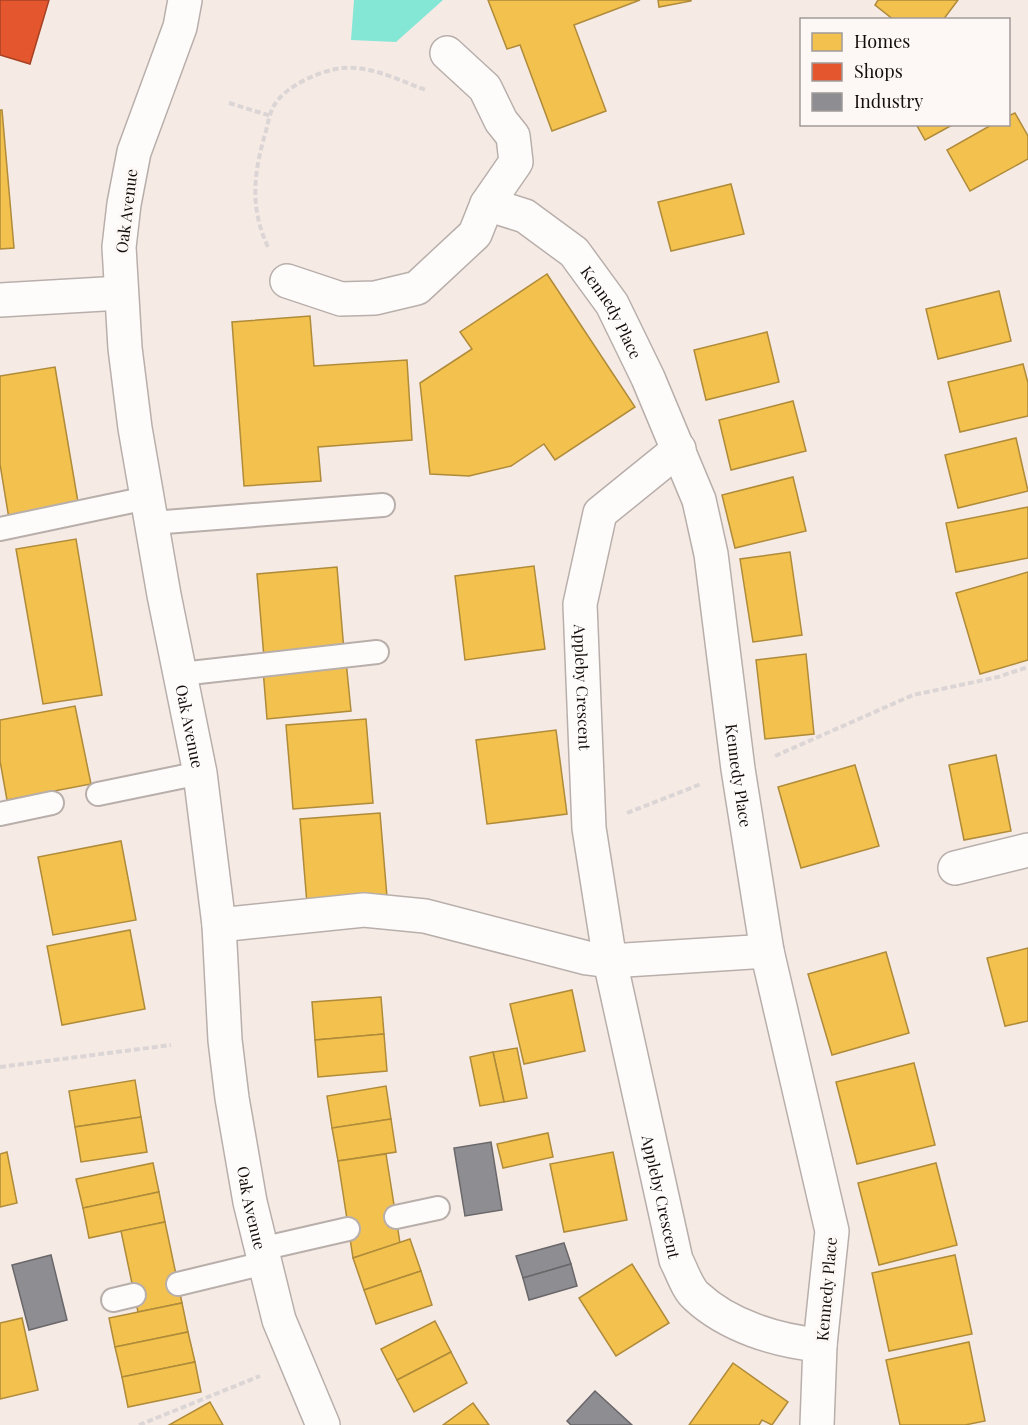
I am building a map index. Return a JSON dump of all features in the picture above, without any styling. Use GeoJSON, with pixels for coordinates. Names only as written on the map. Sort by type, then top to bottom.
{"type":"FeatureCollection","features":[{"type":"Feature","properties":{"kind":"street","name":"Oak Avenue"},"geometry":{"type":"LineString","coordinates":[[201,0],[182,13],[134,152],[119,247],[121,293],[135,428],[200,773],[219,925],[225,1040],[232,1098],[263,1256],[279,1320],[324,1425]]}},
{"type":"Feature","properties":{"kind":"street"},"geometry":{"type":"LineString","coordinates":[[287,281],[341,299],[375,298],[417,288],[475,234],[488,204],[516,162],[513,136],[501,121],[485,88],[447,53]]}},
{"type":"Feature","properties":{"kind":"street","name":"Kennedy Place"},"geometry":{"type":"LineString","coordinates":[[488,204],[525,216],[574,252],[612,304],[648,378],[699,500],[711,554],[738,769],[767,951],[832,1231],[820,1345],[817,1425]]}},
{"type":"Feature","properties":{"kind":"street"},"geometry":{"type":"LineString","coordinates":[[0,300],[121,293]]}},
{"type":"Feature","properties":{"kind":"street","name":"Appleby Crescent"},"geometry":{"type":"LineString","coordinates":[[679,449],[600,513],[579,604],[589,828],[610,961],[676,1260],[694,1295],[747,1327],[791,1342],[820,1345]]}},
{"type":"Feature","properties":{"kind":"street"},"geometry":{"type":"LineString","coordinates":[[955,868],[1028,849]]}},
{"type":"Feature","properties":{"kind":"street"},"geometry":{"type":"LineString","coordinates":[[219,925],[364,910],[425,916],[586,958],[610,961],[767,951]]}},
{"type":"Feature","properties":{"kind":"lane"},"geometry":{"type":"LineString","coordinates":[[0,529],[149,511],[383,505]]}},
{"type":"Feature","properties":{"kind":"lane"},"geometry":{"type":"LineString","coordinates":[[180,674],[377,652]]}},
{"type":"Feature","properties":{"kind":"lane"},"geometry":{"type":"LineString","coordinates":[[98,794],[200,773]]}},
{"type":"Feature","properties":{"kind":"lane"},"geometry":{"type":"LineString","coordinates":[[0,813],[52,803]]}},
{"type":"Feature","properties":{"kind":"lane"},"geometry":{"type":"LineString","coordinates":[[396,1218],[438,1208]]}},
{"type":"Feature","properties":{"kind":"lane"},"geometry":{"type":"LineString","coordinates":[[178,1284],[348,1229]]}},
{"type":"Feature","properties":{"kind":"path"},"geometry":{"type":"LineString","coordinates":[[287,281],[262,232],[253,195],[256,165],[275,104],[296,85],[322,73],[343,68],[368,70],[429,91]]}},
{"type":"Feature","properties":{"kind":"path"},"geometry":{"type":"LineString","coordinates":[[229,103],[271,116]]}},
{"type":"Feature","properties":{"kind":"path"},"geometry":{"type":"LineString","coordinates":[[767,760],[913,695],[1028,667]]}},
{"type":"Feature","properties":{"kind":"path"},"geometry":{"type":"LineString","coordinates":[[589,828],[693,789],[708,780]]}},
{"type":"Feature","properties":{"kind":"path"},"geometry":{"type":"LineString","coordinates":[[0,1067],[171,1045]]}},
{"type":"Feature","properties":{"kind":"path"},"geometry":{"type":"LineString","coordinates":[[139,1425],[261,1376]]}},
{"type":"Feature","properties":{"kind":"water"},"geometry":{"type":"Polygon","coordinates":[[[354,0],[443,0],[396,42],[351,40],[354,0]]]}},
{"type":"Feature","properties":{"kind":"building: Homes"},"geometry":{"type":"Polygon","coordinates":[[[488,0],[640,0],[574,25],[606,111],[552,131],[520,45],[507,49],[488,0]]]}},
{"type":"Feature","properties":{"kind":"building: Homes"},"geometry":{"type":"Polygon","coordinates":[[[658,0],[691,0],[691,1],[659,7],[658,0]]]}},
{"type":"Feature","properties":{"kind":"building: Homes"},"geometry":{"type":"Polygon","coordinates":[[[878,0],[958,0],[944,18],[891,18],[875,5],[878,0]]]}},
{"type":"Feature","properties":{"kind":"building: Homes"},"geometry":{"type":"Polygon","coordinates":[[[0,110],[2,110],[14,248],[0,249],[0,110]]]}},
{"type":"Feature","properties":{"kind":"building: Homes"},"geometry":{"type":"Polygon","coordinates":[[[1015,113],[1028,136],[1028,159],[970,191],[947,150],[989,126],[1010,126],[1010,115],[1015,113]]]}},
{"type":"Feature","properties":{"kind":"building: Homes"},"geometry":{"type":"Polygon","coordinates":[[[917,126],[950,126],[925,140],[917,126]]]}},
{"type":"Feature","properties":{"kind":"building: Homes"},"geometry":{"type":"Polygon","coordinates":[[[731,184],[744,234],[671,251],[658,202],[731,184]]]}},
{"type":"Feature","properties":{"kind":"building: Homes"},"geometry":{"type":"Polygon","coordinates":[[[547,274],[635,407],[555,460],[544,444],[511,466],[469,476],[430,474],[420,383],[472,349],[460,332],[547,274]]]}},
{"type":"Feature","properties":{"kind":"building: Homes"},"geometry":{"type":"Polygon","coordinates":[[[999,291],[1011,341],[938,359],[926,309],[999,291]]]}},
{"type":"Feature","properties":{"kind":"building: Homes"},"geometry":{"type":"Polygon","coordinates":[[[310,316],[314,366],[407,360],[412,440],[318,447],[321,481],[244,486],[232,322],[310,316]]]}},
{"type":"Feature","properties":{"kind":"building: Homes"},"geometry":{"type":"Polygon","coordinates":[[[767,332],[779,382],[706,400],[694,350],[767,332]]]}},
{"type":"Feature","properties":{"kind":"building: Homes"},"geometry":{"type":"Polygon","coordinates":[[[1023,364],[1028,383],[1028,416],[960,432],[948,382],[1023,364]]]}},
{"type":"Feature","properties":{"kind":"building: Homes"},"geometry":{"type":"Polygon","coordinates":[[[55,367],[79,508],[9,519],[0,464],[0,376],[55,367]]]}},
{"type":"Feature","properties":{"kind":"building: Homes"},"geometry":{"type":"Polygon","coordinates":[[[793,401],[806,451],[731,470],[719,420],[793,401]]]}},
{"type":"Feature","properties":{"kind":"building: Homes"},"geometry":{"type":"Polygon","coordinates":[[[1016,438],[1028,491],[958,508],[945,455],[1016,438]]]}},
{"type":"Feature","properties":{"kind":"building: Homes"},"geometry":{"type":"Polygon","coordinates":[[[793,477],[806,531],[735,548],[722,495],[793,477]]]}},
{"type":"Feature","properties":{"kind":"building: Homes"},"geometry":{"type":"Polygon","coordinates":[[[1028,507],[1028,558],[956,572],[946,523],[1028,507]]]}},
{"type":"Feature","properties":{"kind":"building: Homes"},"geometry":{"type":"Polygon","coordinates":[[[76,539],[102,695],[43,704],[16,549],[76,539]]]}},
{"type":"Feature","properties":{"kind":"building: Homes"},"geometry":{"type":"Polygon","coordinates":[[[790,552],[802,635],[753,642],[740,559],[790,552]]]}},
{"type":"Feature","properties":{"kind":"building: Homes"},"geometry":{"type":"Polygon","coordinates":[[[534,566],[545,649],[465,660],[455,576],[534,566]]]}},
{"type":"Feature","properties":{"kind":"building: Homes"},"geometry":{"type":"Polygon","coordinates":[[[337,567],[344,651],[264,658],[257,574],[337,567]]]}},
{"type":"Feature","properties":{"kind":"building: Homes"},"geometry":{"type":"Polygon","coordinates":[[[1028,572],[1028,660],[980,674],[956,593],[1028,572]]]}},
{"type":"Feature","properties":{"kind":"building: Homes"},"geometry":{"type":"Polygon","coordinates":[[[806,654],[814,734],[765,739],[756,660],[806,654]]]}},
{"type":"Feature","properties":{"kind":"building: Homes"},"geometry":{"type":"Polygon","coordinates":[[[346,661],[351,711],[267,719],[263,669],[346,661]]]}},
{"type":"Feature","properties":{"kind":"building: Homes"},"geometry":{"type":"Polygon","coordinates":[[[75,706],[91,784],[7,800],[0,761],[0,720],[75,706]]]}},
{"type":"Feature","properties":{"kind":"building: Homes"},"geometry":{"type":"Polygon","coordinates":[[[366,719],[373,803],[293,809],[286,725],[366,719]]]}},
{"type":"Feature","properties":{"kind":"building: Homes"},"geometry":{"type":"Polygon","coordinates":[[[556,730],[567,814],[487,824],[476,740],[556,730]]]}},
{"type":"Feature","properties":{"kind":"building: Homes"},"geometry":{"type":"Polygon","coordinates":[[[996,755],[1011,831],[964,840],[949,765],[996,755]]]}},
{"type":"Feature","properties":{"kind":"building: Homes"},"geometry":{"type":"Polygon","coordinates":[[[855,765],[879,846],[801,868],[778,787],[855,765]]]}},
{"type":"Feature","properties":{"kind":"building: Homes"},"geometry":{"type":"Polygon","coordinates":[[[380,813],[387,897],[307,904],[300,819],[380,813]]]}},
{"type":"Feature","properties":{"kind":"building: Homes"},"geometry":{"type":"Polygon","coordinates":[[[121,841],[136,920],[53,935],[38,857],[121,841]]]}},
{"type":"Feature","properties":{"kind":"building: Homes"},"geometry":{"type":"Polygon","coordinates":[[[130,930],[145,1009],[62,1025],[47,946],[130,930]]]}},
{"type":"Feature","properties":{"kind":"building: Homes"},"geometry":{"type":"Polygon","coordinates":[[[1028,948],[1028,1021],[1005,1026],[987,958],[1028,948]]]}},
{"type":"Feature","properties":{"kind":"building: Homes"},"geometry":{"type":"Polygon","coordinates":[[[886,952],[909,1033],[832,1055],[808,974],[886,952]]]}},
{"type":"Feature","properties":{"kind":"building: Homes"},"geometry":{"type":"Polygon","coordinates":[[[572,990],[585,1051],[524,1064],[510,1004],[572,990]]]}},
{"type":"Feature","properties":{"kind":"building: Homes"},"geometry":{"type":"Polygon","coordinates":[[[381,997],[384,1034],[315,1040],[312,1002],[381,997]]]}},
{"type":"Feature","properties":{"kind":"building: Homes"},"geometry":{"type":"Polygon","coordinates":[[[384,1034],[387,1071],[318,1077],[315,1040],[384,1034]]]}},
{"type":"Feature","properties":{"kind":"building: Homes"},"geometry":{"type":"Polygon","coordinates":[[[517,1048],[527,1098],[504,1102],[493,1052],[517,1048]]]}},
{"type":"Feature","properties":{"kind":"building: Homes"},"geometry":{"type":"Polygon","coordinates":[[[493,1052],[504,1102],[480,1106],[470,1057],[493,1052]]]}},
{"type":"Feature","properties":{"kind":"building: Homes"},"geometry":{"type":"Polygon","coordinates":[[[914,1063],[935,1145],[857,1164],[836,1082],[914,1063]]]}},
{"type":"Feature","properties":{"kind":"building: Homes"},"geometry":{"type":"Polygon","coordinates":[[[135,1080],[141,1117],[75,1127],[69,1091],[135,1080]]]}},
{"type":"Feature","properties":{"kind":"building: Homes"},"geometry":{"type":"Polygon","coordinates":[[[386,1086],[391,1119],[332,1128],[327,1096],[386,1086]]]}},
{"type":"Feature","properties":{"kind":"building: Homes"},"geometry":{"type":"Polygon","coordinates":[[[141,1117],[147,1152],[81,1162],[75,1127],[141,1117]]]}},
{"type":"Feature","properties":{"kind":"building: Homes"},"geometry":{"type":"Polygon","coordinates":[[[391,1119],[396,1152],[338,1161],[332,1128],[391,1119]]]}},
{"type":"Feature","properties":{"kind":"building: Homes"},"geometry":{"type":"Polygon","coordinates":[[[548,1133],[553,1157],[503,1168],[497,1144],[548,1133]]]}},
{"type":"Feature","properties":{"kind":"building: Homes"},"geometry":{"type":"Polygon","coordinates":[[[7,1152],[17,1203],[0,1207],[0,1154],[7,1152]]]}},
{"type":"Feature","properties":{"kind":"building: Homes"},"geometry":{"type":"Polygon","coordinates":[[[613,1152],[627,1220],[564,1232],[550,1164],[613,1152]]]}},
{"type":"Feature","properties":{"kind":"building: Homes"},"geometry":{"type":"Polygon","coordinates":[[[386,1154],[400,1243],[353,1258],[338,1161],[386,1154]]]}},
{"type":"Feature","properties":{"kind":"building: Homes"},"geometry":{"type":"Polygon","coordinates":[[[153,1163],[159,1192],[83,1208],[76,1179],[153,1163]]]}},
{"type":"Feature","properties":{"kind":"building: Homes"},"geometry":{"type":"Polygon","coordinates":[[[936,1163],[957,1245],[879,1265],[858,1183],[936,1163]]]}},
{"type":"Feature","properties":{"kind":"building: Homes"},"geometry":{"type":"Polygon","coordinates":[[[159,1192],[165,1222],[89,1238],[83,1208],[159,1192]]]}},
{"type":"Feature","properties":{"kind":"building: Homes"},"geometry":{"type":"Polygon","coordinates":[[[165,1222],[182,1303],[138,1312],[121,1231],[165,1222]]]}},
{"type":"Feature","properties":{"kind":"building: Homes"},"geometry":{"type":"Polygon","coordinates":[[[410,1239],[421,1271],[364,1290],[353,1258],[410,1239]]]}},
{"type":"Feature","properties":{"kind":"building: Homes"},"geometry":{"type":"Polygon","coordinates":[[[955,1255],[972,1334],[889,1351],[872,1273],[955,1255]]]}},
{"type":"Feature","properties":{"kind":"building: Homes"},"geometry":{"type":"Polygon","coordinates":[[[632,1264],[669,1323],[616,1356],[579,1298],[632,1264]]]}},
{"type":"Feature","properties":{"kind":"building: Homes"},"geometry":{"type":"Polygon","coordinates":[[[421,1271],[432,1305],[376,1324],[364,1290],[421,1271]]]}},
{"type":"Feature","properties":{"kind":"building: Homes"},"geometry":{"type":"Polygon","coordinates":[[[182,1303],[188,1332],[115,1347],[109,1318],[182,1303]]]}},
{"type":"Feature","properties":{"kind":"building: Homes"},"geometry":{"type":"Polygon","coordinates":[[[22,1318],[38,1390],[0,1399],[0,1323],[22,1318]]]}},
{"type":"Feature","properties":{"kind":"building: Homes"},"geometry":{"type":"Polygon","coordinates":[[[435,1321],[451,1352],[397,1380],[381,1349],[435,1321]]]}},
{"type":"Feature","properties":{"kind":"building: Homes"},"geometry":{"type":"Polygon","coordinates":[[[188,1332],[195,1362],[122,1377],[115,1347],[188,1332]]]}},
{"type":"Feature","properties":{"kind":"building: Homes"},"geometry":{"type":"Polygon","coordinates":[[[969,1342],[985,1421],[965,1425],[900,1425],[886,1360],[969,1342]]]}},
{"type":"Feature","properties":{"kind":"building: Homes"},"geometry":{"type":"Polygon","coordinates":[[[451,1352],[467,1383],[414,1412],[397,1380],[451,1352]]]}},
{"type":"Feature","properties":{"kind":"building: Homes"},"geometry":{"type":"Polygon","coordinates":[[[195,1362],[201,1392],[128,1407],[122,1377],[195,1362]]]}},
{"type":"Feature","properties":{"kind":"building: Homes"},"geometry":{"type":"Polygon","coordinates":[[[733,1363],[788,1402],[772,1425],[762,1420],[759,1425],[689,1425],[733,1363]]]}},
{"type":"Feature","properties":{"kind":"building: Homes"},"geometry":{"type":"Polygon","coordinates":[[[210,1402],[223,1425],[169,1425],[210,1402]]]}},
{"type":"Feature","properties":{"kind":"building: Homes"},"geometry":{"type":"Polygon","coordinates":[[[473,1403],[489,1425],[443,1425],[473,1403]]]}},
{"type":"Feature","properties":{"kind":"building: Shops"},"geometry":{"type":"Polygon","coordinates":[[[0,0],[49,0],[30,64],[0,55],[0,0]]]}},
{"type":"Feature","properties":{"kind":"building: Industry"},"geometry":{"type":"Polygon","coordinates":[[[491,1142],[502,1210],[465,1216],[454,1148],[491,1142]]]}},
{"type":"Feature","properties":{"kind":"building: Industry"},"geometry":{"type":"Polygon","coordinates":[[[564,1243],[571,1264],[523,1278],[516,1256],[564,1243]]]}},
{"type":"Feature","properties":{"kind":"building: Industry"},"geometry":{"type":"Polygon","coordinates":[[[51,1255],[67,1320],[29,1330],[12,1265],[51,1255]]]}},
{"type":"Feature","properties":{"kind":"building: Industry"},"geometry":{"type":"Polygon","coordinates":[[[571,1264],[577,1286],[529,1300],[523,1278],[571,1264]]]}},
{"type":"Feature","properties":{"kind":"building: Industry"},"geometry":{"type":"Polygon","coordinates":[[[595,1391],[632,1425],[571,1425],[567,1421],[595,1391]]]}}]}
